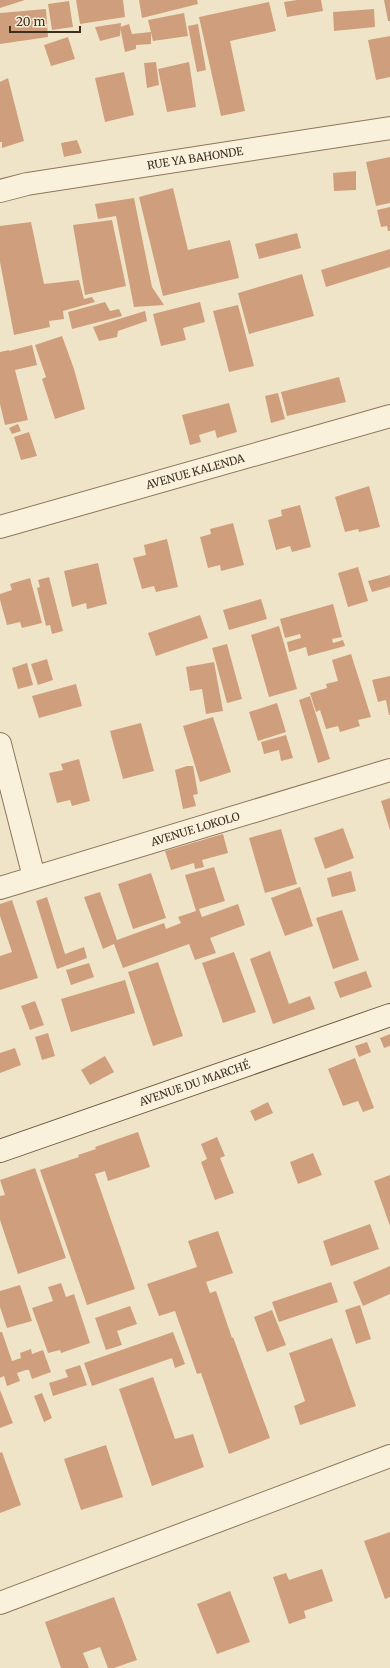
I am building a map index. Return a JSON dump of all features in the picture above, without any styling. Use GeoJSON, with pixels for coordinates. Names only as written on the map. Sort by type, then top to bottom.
{"type":"FeatureCollection","features":[{"type":"Feature","properties":{"kind":"street","name":"RUE YA BAHONDE"},"geometry":{"type":"LineString","coordinates":[[0,190],[27,184],[390,128]]}},
{"type":"Feature","properties":{"kind":"street","name":"AVENUE KALENDA"},"geometry":{"type":"LineString","coordinates":[[0,527],[390,416]]}},
{"type":"Feature","properties":{"kind":"street"},"geometry":{"type":"LineString","coordinates":[[0,744],[34,877]]}},
{"type":"Feature","properties":{"kind":"street","name":"AVENUE LOKOLO"},"geometry":{"type":"LineString","coordinates":[[0,888],[390,770]]}},
{"type":"Feature","properties":{"kind":"street","name":"AVENUE DU MARCHÉ"},"geometry":{"type":"LineString","coordinates":[[0,1151],[390,1015]]}},
{"type":"Feature","properties":{"kind":"street"},"geometry":{"type":"LineString","coordinates":[[0,1603],[390,1456]]}},
{"type":"Feature","properties":{"kind":"building"},"geometry":{"type":"Polygon","coordinates":[[[0,0],[25,0],[0,8],[0,0]]]}},
{"type":"Feature","properties":{"kind":"building"},"geometry":{"type":"Polygon","coordinates":[[[76,0],[123,0],[125,17],[80,24],[76,0]]]}},
{"type":"Feature","properties":{"kind":"building"},"geometry":{"type":"Polygon","coordinates":[[[139,0],[197,0],[198,4],[142,18],[139,0]]]}},
{"type":"Feature","properties":{"kind":"building"},"geometry":{"type":"Polygon","coordinates":[[[297,0],[321,0],[323,11],[287,17],[284,2],[297,0]]]}},
{"type":"Feature","properties":{"kind":"building"},"geometry":{"type":"Polygon","coordinates":[[[384,0],[390,0],[390,21],[388,21],[384,0]]]}},
{"type":"Feature","properties":{"kind":"building"},"geometry":{"type":"Polygon","coordinates":[[[69,1],[73,27],[52,30],[48,4],[69,1]]]}},
{"type":"Feature","properties":{"kind":"building"},"geometry":{"type":"Polygon","coordinates":[[[269,2],[276,31],[230,41],[245,111],[221,116],[199,17],[269,2]]]}},
{"type":"Feature","properties":{"kind":"building"},"geometry":{"type":"Polygon","coordinates":[[[46,9],[48,37],[0,44],[0,13],[46,9]]]}},
{"type":"Feature","properties":{"kind":"building"},"geometry":{"type":"Polygon","coordinates":[[[374,9],[375,27],[334,31],[333,12],[374,9]]]}},
{"type":"Feature","properties":{"kind":"building"},"geometry":{"type":"Polygon","coordinates":[[[184,13],[188,36],[153,41],[148,20],[184,13]]]}},
{"type":"Feature","properties":{"kind":"building"},"geometry":{"type":"Polygon","coordinates":[[[121,23],[120,36],[100,41],[95,27],[121,23]]]}},
{"type":"Feature","properties":{"kind":"building"},"geometry":{"type":"Polygon","coordinates":[[[129,24],[132,34],[151,32],[151,44],[136,45],[136,49],[125,52],[120,27],[129,24]]]}},
{"type":"Feature","properties":{"kind":"building"},"geometry":{"type":"Polygon","coordinates":[[[198,24],[206,70],[197,72],[188,26],[198,24]]]}},
{"type":"Feature","properties":{"kind":"building"},"geometry":{"type":"Polygon","coordinates":[[[390,36],[390,77],[376,80],[368,40],[390,36]]]}},
{"type":"Feature","properties":{"kind":"building"},"geometry":{"type":"Polygon","coordinates":[[[68,37],[75,59],[51,66],[44,45],[68,37]]]}},
{"type":"Feature","properties":{"kind":"building"},"geometry":{"type":"Polygon","coordinates":[[[156,62],[159,85],[147,88],[144,63],[156,62]]]}},
{"type":"Feature","properties":{"kind":"building"},"geometry":{"type":"Polygon","coordinates":[[[189,62],[196,107],[167,112],[158,69],[189,62]]]}},
{"type":"Feature","properties":{"kind":"building"},"geometry":{"type":"Polygon","coordinates":[[[124,72],[134,115],[105,122],[95,78],[124,72]]]}},
{"type":"Feature","properties":{"kind":"building"},"geometry":{"type":"Polygon","coordinates":[[[8,78],[24,141],[2,148],[2,142],[0,142],[0,82],[8,78]]]}},
{"type":"Feature","properties":{"kind":"building"},"geometry":{"type":"Polygon","coordinates":[[[77,140],[82,153],[64,157],[61,143],[77,140]]]}},
{"type":"Feature","properties":{"kind":"building"},"geometry":{"type":"Polygon","coordinates":[[[390,157],[390,203],[376,206],[366,162],[390,157]]]}},
{"type":"Feature","properties":{"kind":"building"},"geometry":{"type":"Polygon","coordinates":[[[356,171],[356,190],[334,191],[333,173],[356,171]]]}},
{"type":"Feature","properties":{"kind":"building"},"geometry":{"type":"Polygon","coordinates":[[[173,188],[188,250],[230,240],[239,278],[163,296],[139,197],[173,188]]]}},
{"type":"Feature","properties":{"kind":"building"},"geometry":{"type":"Polygon","coordinates":[[[134,198],[152,287],[164,305],[134,307],[116,216],[98,219],[95,204],[134,198]]]}},
{"type":"Feature","properties":{"kind":"building"},"geometry":{"type":"Polygon","coordinates":[[[390,207],[390,231],[388,231],[387,226],[381,227],[377,210],[390,207]]]}},
{"type":"Feature","properties":{"kind":"building"},"geometry":{"type":"Polygon","coordinates":[[[112,220],[126,286],[85,295],[73,225],[112,220]]]}},
{"type":"Feature","properties":{"kind":"building"},"geometry":{"type":"Polygon","coordinates":[[[31,222],[44,284],[79,280],[84,299],[92,297],[95,302],[63,311],[64,319],[49,321],[50,327],[14,335],[0,262],[0,226],[31,222]]]}},
{"type":"Feature","properties":{"kind":"building"},"geometry":{"type":"Polygon","coordinates":[[[297,233],[301,248],[259,259],[255,244],[297,233]]]}},
{"type":"Feature","properties":{"kind":"building"},"geometry":{"type":"Polygon","coordinates":[[[390,249],[390,267],[326,287],[321,270],[390,249]]]}},
{"type":"Feature","properties":{"kind":"building"},"geometry":{"type":"Polygon","coordinates":[[[302,274],[314,316],[249,334],[238,293],[302,274]]]}},
{"type":"Feature","properties":{"kind":"building"},"geometry":{"type":"Polygon","coordinates":[[[105,302],[110,311],[119,309],[122,316],[72,329],[68,312],[105,302]]]}},
{"type":"Feature","properties":{"kind":"building"},"geometry":{"type":"Polygon","coordinates":[[[200,302],[205,322],[183,328],[186,340],[161,346],[153,314],[200,302]]]}},
{"type":"Feature","properties":{"kind":"building"},"geometry":{"type":"Polygon","coordinates":[[[238,305],[254,366],[229,372],[213,311],[238,305]]]}},
{"type":"Feature","properties":{"kind":"building"},"geometry":{"type":"Polygon","coordinates":[[[145,311],[147,321],[118,331],[117,337],[99,341],[93,327],[145,311]]]}},
{"type":"Feature","properties":{"kind":"building"},"geometry":{"type":"Polygon","coordinates":[[[62,336],[74,369],[85,409],[55,419],[42,379],[46,377],[35,345],[62,336]]]}},
{"type":"Feature","properties":{"kind":"building"},"geometry":{"type":"Polygon","coordinates":[[[32,345],[37,365],[15,370],[28,420],[5,425],[0,404],[0,352],[32,345]]]}},
{"type":"Feature","properties":{"kind":"building"},"geometry":{"type":"Polygon","coordinates":[[[339,377],[346,402],[287,416],[281,392],[339,377]]]}},
{"type":"Feature","properties":{"kind":"building"},"geometry":{"type":"Polygon","coordinates":[[[278,393],[285,419],[271,423],[265,396],[278,393]]]}},
{"type":"Feature","properties":{"kind":"building"},"geometry":{"type":"Polygon","coordinates":[[[229,403],[237,432],[217,438],[215,430],[199,435],[201,442],[190,445],[182,415],[229,403]]]}},
{"type":"Feature","properties":{"kind":"building"},"geometry":{"type":"Polygon","coordinates":[[[18,424],[21,431],[12,434],[9,428],[18,424]]]}},
{"type":"Feature","properties":{"kind":"building"},"geometry":{"type":"Polygon","coordinates":[[[29,432],[37,456],[21,460],[14,437],[29,432]]]}},
{"type":"Feature","properties":{"kind":"building"},"geometry":{"type":"Polygon","coordinates":[[[369,486],[380,527],[359,532],[358,529],[345,532],[335,497],[369,486]]]}},
{"type":"Feature","properties":{"kind":"building"},"geometry":{"type":"Polygon","coordinates":[[[300,505],[311,547],[292,552],[290,546],[276,550],[268,520],[282,516],[281,510],[300,505]]]}},
{"type":"Feature","properties":{"kind":"building"},"geometry":{"type":"Polygon","coordinates":[[[233,523],[244,565],[221,571],[220,565],[208,568],[200,537],[211,534],[210,529],[233,523]]]}},
{"type":"Feature","properties":{"kind":"building"},"geometry":{"type":"Polygon","coordinates":[[[167,539],[178,587],[156,592],[154,586],[142,589],[133,558],[146,555],[144,545],[167,539]]]}},
{"type":"Feature","properties":{"kind":"building"},"geometry":{"type":"Polygon","coordinates":[[[98,563],[107,604],[87,609],[86,603],[72,607],[64,571],[98,563]]]}},
{"type":"Feature","properties":{"kind":"building"},"geometry":{"type":"Polygon","coordinates":[[[358,567],[368,601],[348,607],[338,573],[358,567]]]}},
{"type":"Feature","properties":{"kind":"building"},"geometry":{"type":"Polygon","coordinates":[[[390,575],[390,587],[372,592],[368,581],[390,575]]]}},
{"type":"Feature","properties":{"kind":"building"},"geometry":{"type":"Polygon","coordinates":[[[49,577],[63,631],[52,634],[50,625],[46,626],[37,588],[40,587],[38,580],[49,577]]]}},
{"type":"Feature","properties":{"kind":"building"},"geometry":{"type":"Polygon","coordinates":[[[30,578],[42,623],[22,628],[20,622],[7,625],[0,600],[0,594],[12,590],[10,584],[30,578]]]}},
{"type":"Feature","properties":{"kind":"building"},"geometry":{"type":"Polygon","coordinates":[[[261,599],[267,619],[229,630],[223,610],[261,599]]]}},
{"type":"Feature","properties":{"kind":"building"},"geometry":{"type":"Polygon","coordinates":[[[333,604],[342,637],[332,639],[333,643],[343,640],[345,646],[308,656],[306,647],[289,652],[287,642],[301,638],[300,634],[285,638],[280,619],[333,604]]]}},
{"type":"Feature","properties":{"kind":"building"},"geometry":{"type":"Polygon","coordinates":[[[200,615],[208,638],[156,656],[148,633],[200,615]]]}},
{"type":"Feature","properties":{"kind":"building"},"geometry":{"type":"Polygon","coordinates":[[[279,626],[297,689],[269,697],[251,635],[279,626]]]}},
{"type":"Feature","properties":{"kind":"building"},"geometry":{"type":"Polygon","coordinates":[[[227,644],[242,699],[227,703],[212,648],[227,644]]]}},
{"type":"Feature","properties":{"kind":"building"},"geometry":{"type":"Polygon","coordinates":[[[351,654],[371,717],[358,720],[360,726],[340,732],[338,726],[326,729],[320,710],[316,712],[310,693],[327,688],[326,684],[338,681],[332,660],[351,654]]]}},
{"type":"Feature","properties":{"kind":"building"},"geometry":{"type":"Polygon","coordinates":[[[47,659],[53,680],[38,685],[31,664],[47,659]]]}},
{"type":"Feature","properties":{"kind":"building"},"geometry":{"type":"Polygon","coordinates":[[[214,662],[223,711],[206,714],[202,689],[190,691],[186,667],[214,662]]]}},
{"type":"Feature","properties":{"kind":"building"},"geometry":{"type":"Polygon","coordinates":[[[27,663],[33,685],[18,689],[12,668],[27,663]]]}},
{"type":"Feature","properties":{"kind":"building"},"geometry":{"type":"Polygon","coordinates":[[[390,676],[389,715],[386,700],[378,702],[372,680],[390,676]]]}},
{"type":"Feature","properties":{"kind":"building"},"geometry":{"type":"Polygon","coordinates":[[[76,684],[82,706],[39,718],[32,696],[76,684]]]}},
{"type":"Feature","properties":{"kind":"building"},"geometry":{"type":"Polygon","coordinates":[[[310,696],[330,759],[318,763],[299,700],[310,696]]]}},
{"type":"Feature","properties":{"kind":"building"},"geometry":{"type":"Polygon","coordinates":[[[277,703],[286,732],[258,741],[249,712],[277,703]]]}},
{"type":"Feature","properties":{"kind":"building"},"geometry":{"type":"Polygon","coordinates":[[[213,717],[231,772],[200,782],[183,726],[213,717]]]}},
{"type":"Feature","properties":{"kind":"building"},"geometry":{"type":"Polygon","coordinates":[[[141,723],[154,771],[123,779],[110,731],[141,723]]]}},
{"type":"Feature","properties":{"kind":"building"},"geometry":{"type":"Polygon","coordinates":[[[286,735],[293,758],[281,761],[279,750],[264,754],[261,742],[286,735]]]}},
{"type":"Feature","properties":{"kind":"building"},"geometry":{"type":"Polygon","coordinates":[[[79,759],[90,801],[72,806],[70,800],[57,803],[49,773],[63,770],[61,764],[79,759]]]}},
{"type":"Feature","properties":{"kind":"building"},"geometry":{"type":"Polygon","coordinates":[[[187,766],[193,766],[198,794],[193,795],[196,806],[183,809],[175,770],[187,766]]]}},
{"type":"Feature","properties":{"kind":"building"},"geometry":{"type":"Polygon","coordinates":[[[390,798],[390,830],[381,801],[390,798]]]}},
{"type":"Feature","properties":{"kind":"building"},"geometry":{"type":"Polygon","coordinates":[[[343,828],[354,858],[325,869],[314,838],[343,828]]]}},
{"type":"Feature","properties":{"kind":"building"},"geometry":{"type":"Polygon","coordinates":[[[281,829],[297,884],[265,893],[249,838],[281,829]]]}},
{"type":"Feature","properties":{"kind":"building"},"geometry":{"type":"Polygon","coordinates":[[[223,834],[228,853],[202,860],[204,867],[195,869],[194,863],[171,870],[165,851],[223,834]]]}},
{"type":"Feature","properties":{"kind":"building"},"geometry":{"type":"Polygon","coordinates":[[[214,867],[225,901],[199,909],[202,917],[238,904],[245,925],[210,938],[216,953],[195,960],[189,944],[123,968],[114,944],[103,949],[84,897],[100,892],[117,940],[164,923],[166,929],[181,923],[178,917],[196,911],[185,875],[214,867]]]}},
{"type":"Feature","properties":{"kind":"building"},"geometry":{"type":"Polygon","coordinates":[[[351,871],[356,891],[332,897],[327,878],[351,871]]]}},
{"type":"Feature","properties":{"kind":"building"},"geometry":{"type":"Polygon","coordinates":[[[151,873],[166,918],[133,929],[118,884],[151,873]]]}},
{"type":"Feature","properties":{"kind":"building"},"geometry":{"type":"Polygon","coordinates":[[[300,887],[313,926],[285,936],[271,898],[300,887]]]}},
{"type":"Feature","properties":{"kind":"building"},"geometry":{"type":"Polygon","coordinates":[[[47,897],[65,954],[84,947],[87,958],[57,969],[36,901],[47,897]]]}},
{"type":"Feature","properties":{"kind":"building"},"geometry":{"type":"Polygon","coordinates":[[[12,900],[38,978],[0,990],[0,956],[12,952],[0,916],[0,904],[12,900]]]}},
{"type":"Feature","properties":{"kind":"building"},"geometry":{"type":"Polygon","coordinates":[[[342,910],[359,960],[333,969],[316,918],[342,910]]]}},
{"type":"Feature","properties":{"kind":"building"},"geometry":{"type":"Polygon","coordinates":[[[270,951],[289,1004],[310,996],[315,1009],[273,1024],[250,959],[270,951]]]}},
{"type":"Feature","properties":{"kind":"building"},"geometry":{"type":"Polygon","coordinates":[[[234,952],[256,1012],[223,1023],[202,963],[234,952]]]}},
{"type":"Feature","properties":{"kind":"building"},"geometry":{"type":"Polygon","coordinates":[[[158,962],[183,1036],[153,1046],[128,972],[158,962]]]}},
{"type":"Feature","properties":{"kind":"building"},"geometry":{"type":"Polygon","coordinates":[[[89,963],[94,977],[71,985],[66,970],[89,963]]]}},
{"type":"Feature","properties":{"kind":"building"},"geometry":{"type":"Polygon","coordinates":[[[366,971],[372,987],[340,998],[334,982],[366,971]]]}},
{"type":"Feature","properties":{"kind":"building"},"geometry":{"type":"Polygon","coordinates":[[[125,980],[135,1013],[71,1032],[61,999],[125,980]]]}},
{"type":"Feature","properties":{"kind":"building"},"geometry":{"type":"Polygon","coordinates":[[[35,1001],[44,1025],[30,1030],[21,1006],[35,1001]]]}},
{"type":"Feature","properties":{"kind":"building"},"geometry":{"type":"Polygon","coordinates":[[[48,1033],[55,1056],[42,1060],[35,1037],[48,1033]]]}},
{"type":"Feature","properties":{"kind":"building"},"geometry":{"type":"Polygon","coordinates":[[[390,1034],[390,1046],[384,1048],[380,1038],[390,1034]]]}},
{"type":"Feature","properties":{"kind":"building"},"geometry":{"type":"Polygon","coordinates":[[[367,1042],[371,1052],[359,1057],[355,1046],[367,1042]]]}},
{"type":"Feature","properties":{"kind":"building"},"geometry":{"type":"Polygon","coordinates":[[[15,1048],[21,1065],[0,1073],[0,1053],[15,1048]]]}},
{"type":"Feature","properties":{"kind":"building"},"geometry":{"type":"Polygon","coordinates":[[[105,1056],[114,1072],[90,1085],[81,1070],[105,1056]]]}},
{"type":"Feature","properties":{"kind":"building"},"geometry":{"type":"Polygon","coordinates":[[[355,1058],[374,1108],[363,1112],[358,1101],[343,1106],[328,1069],[355,1058]]]}},
{"type":"Feature","properties":{"kind":"building"},"geometry":{"type":"Polygon","coordinates":[[[268,1102],[273,1113],[255,1121],[250,1111],[268,1102]]]}},
{"type":"Feature","properties":{"kind":"building"},"geometry":{"type":"Polygon","coordinates":[[[138,1132],[150,1167],[108,1181],[105,1171],[95,1174],[135,1289],[87,1305],[40,1170],[79,1157],[78,1155],[96,1149],[95,1147],[138,1132]]]}},
{"type":"Feature","properties":{"kind":"building"},"geometry":{"type":"Polygon","coordinates":[[[217,1137],[225,1156],[220,1158],[234,1193],[215,1200],[201,1162],[207,1159],[201,1144],[217,1137]]]}},
{"type":"Feature","properties":{"kind":"building"},"geometry":{"type":"Polygon","coordinates":[[[313,1153],[322,1175],[298,1184],[290,1162],[313,1153]]]}},
{"type":"Feature","properties":{"kind":"building"},"geometry":{"type":"Polygon","coordinates":[[[35,1168],[66,1258],[18,1274],[0,1220],[0,1196],[5,1195],[0,1180],[35,1168]]]}},
{"type":"Feature","properties":{"kind":"building"},"geometry":{"type":"Polygon","coordinates":[[[390,1175],[390,1226],[374,1181],[390,1175]]]}},
{"type":"Feature","properties":{"kind":"building"},"geometry":{"type":"Polygon","coordinates":[[[370,1224],[379,1249],[331,1266],[323,1241],[370,1224]]]}},
{"type":"Feature","properties":{"kind":"building"},"geometry":{"type":"Polygon","coordinates":[[[218,1231],[233,1273],[206,1282],[210,1293],[216,1291],[270,1438],[229,1454],[201,1373],[197,1374],[175,1311],[159,1316],[147,1284],[197,1267],[188,1241],[218,1231]]]}},
{"type":"Feature","properties":{"kind":"building"},"geometry":{"type":"Polygon","coordinates":[[[390,1266],[390,1294],[363,1306],[353,1282],[390,1266]]]}},
{"type":"Feature","properties":{"kind":"building"},"geometry":{"type":"Polygon","coordinates":[[[331,1282],[338,1302],[279,1322],[272,1302],[331,1282]]]}},
{"type":"Feature","properties":{"kind":"building"},"geometry":{"type":"Polygon","coordinates":[[[61,1283],[66,1297],[74,1294],[90,1343],[61,1353],[60,1350],[48,1353],[32,1308],[53,1301],[48,1287],[61,1283]]]}},
{"type":"Feature","properties":{"kind":"building"},"geometry":{"type":"Polygon","coordinates":[[[20,1285],[32,1321],[7,1328],[0,1307],[0,1291],[20,1285]]]}},
{"type":"Feature","properties":{"kind":"building"},"geometry":{"type":"Polygon","coordinates":[[[360,1305],[371,1339],[356,1344],[345,1310],[360,1305]]]}},
{"type":"Feature","properties":{"kind":"building"},"geometry":{"type":"Polygon","coordinates":[[[130,1306],[137,1324],[117,1331],[122,1345],[106,1350],[95,1318],[130,1306]]]}},
{"type":"Feature","properties":{"kind":"building"},"geometry":{"type":"Polygon","coordinates":[[[272,1310],[286,1345],[267,1352],[254,1317],[272,1310]]]}},
{"type":"Feature","properties":{"kind":"building"},"geometry":{"type":"Polygon","coordinates":[[[0,1332],[2,1332],[12,1361],[21,1358],[20,1353],[31,1349],[32,1354],[43,1350],[51,1372],[32,1379],[29,1370],[26,1370],[17,1373],[20,1381],[7,1386],[4,1376],[0,1378],[0,1332]]]}},
{"type":"Feature","properties":{"kind":"building"},"geometry":{"type":"Polygon","coordinates":[[[173,1332],[185,1364],[175,1368],[172,1358],[92,1386],[84,1363],[173,1332]]]}},
{"type":"Feature","properties":{"kind":"building"},"geometry":{"type":"Polygon","coordinates":[[[332,1338],[356,1406],[300,1425],[294,1406],[305,1401],[289,1353],[332,1338]]]}},
{"type":"Feature","properties":{"kind":"building"},"geometry":{"type":"Polygon","coordinates":[[[80,1365],[87,1385],[53,1396],[49,1383],[68,1377],[65,1370],[80,1365]]]}},
{"type":"Feature","properties":{"kind":"building"},"geometry":{"type":"Polygon","coordinates":[[[153,1377],[175,1439],[193,1434],[204,1467],[152,1486],[119,1389],[153,1377]]]}},
{"type":"Feature","properties":{"kind":"building"},"geometry":{"type":"Polygon","coordinates":[[[0,1390],[13,1423],[0,1428],[0,1390]]]}},
{"type":"Feature","properties":{"kind":"building"},"geometry":{"type":"Polygon","coordinates":[[[42,1393],[52,1418],[44,1422],[34,1396],[42,1393]]]}},
{"type":"Feature","properties":{"kind":"building"},"geometry":{"type":"Polygon","coordinates":[[[106,1445],[123,1497],[81,1510],[64,1459],[106,1445]]]}},
{"type":"Feature","properties":{"kind":"building"},"geometry":{"type":"Polygon","coordinates":[[[2,1452],[21,1505],[0,1513],[0,1453],[2,1452]]]}},
{"type":"Feature","properties":{"kind":"building"},"geometry":{"type":"Polygon","coordinates":[[[390,1532],[390,1597],[385,1599],[364,1541],[390,1532]]]}},
{"type":"Feature","properties":{"kind":"building"},"geometry":{"type":"Polygon","coordinates":[[[322,1569],[333,1601],[304,1611],[306,1618],[289,1624],[273,1577],[286,1573],[289,1580],[322,1569]]]}},
{"type":"Feature","properties":{"kind":"building"},"geometry":{"type":"Polygon","coordinates":[[[230,1591],[250,1642],[217,1654],[197,1604],[230,1591]]]}},
{"type":"Feature","properties":{"kind":"building"},"geometry":{"type":"Polygon","coordinates":[[[114,1597],[137,1660],[114,1668],[108,1668],[100,1647],[83,1653],[89,1668],[61,1668],[45,1622],[114,1597]]]}}]}
